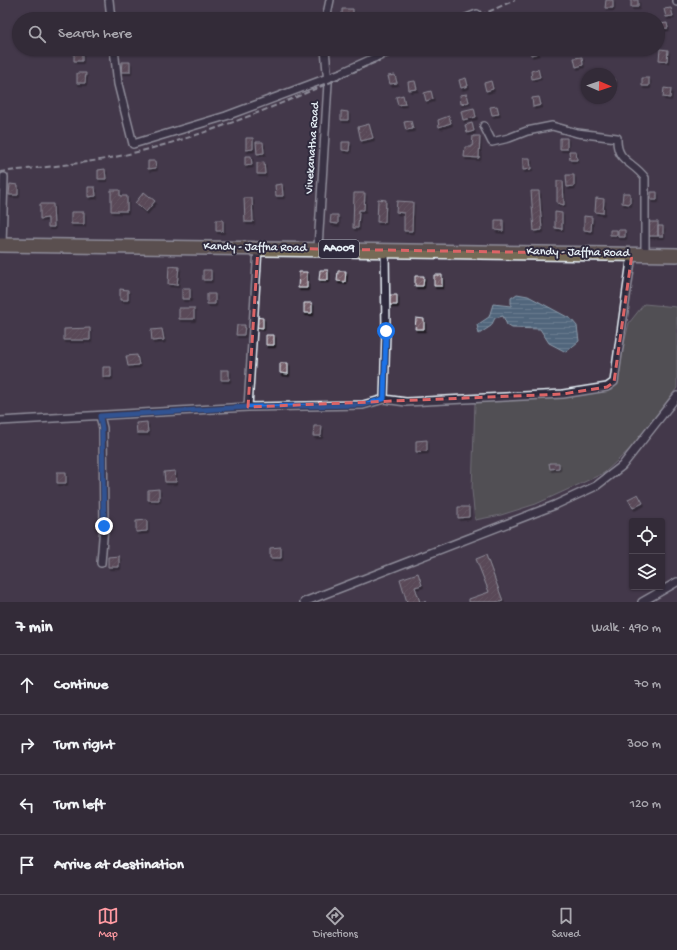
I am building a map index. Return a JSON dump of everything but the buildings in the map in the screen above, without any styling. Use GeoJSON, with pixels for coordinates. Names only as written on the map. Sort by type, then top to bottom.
{"type":"FeatureCollection","features":[{"type":"Feature","properties":{"kind":"highway","name":"Kandy - Jaffna Road"},"geometry":{"type":"LineString","coordinates":[[1,245],[318,248],[677,255]]}},
{"type":"Feature","properties":{"kind":"street"},"geometry":{"type":"LineString","coordinates":[[109,0],[110,12]]}},
{"type":"Feature","properties":{"kind":"street"},"geometry":{"type":"LineString","coordinates":[[327,12],[330,0]]}},
{"type":"Feature","properties":{"kind":"street"},"geometry":{"type":"LineString","coordinates":[[115,56],[118,84],[133,144],[226,116],[341,73],[379,56]]}},
{"type":"Feature","properties":{"kind":"street","name":"Vivekanatha Road"},"geometry":{"type":"LineString","coordinates":[[318,248],[327,78],[325,56]]}},
{"type":"Feature","properties":{"kind":"street"},"geometry":{"type":"LineString","coordinates":[[484,126],[492,142],[509,138],[527,131],[552,126],[577,133],[617,138],[617,146],[620,155],[629,164],[639,170],[645,178],[645,254]]}},
{"type":"Feature","properties":{"kind":"street"},"geometry":{"type":"LineString","coordinates":[[1,245],[4,177]]}},
{"type":"Feature","properties":{"kind":"street"},"geometry":{"type":"LineString","coordinates":[[248,407],[258,248]]}},
{"type":"Feature","properties":{"kind":"street"},"geometry":{"type":"LineString","coordinates":[[384,399],[386,331],[385,250]]}},
{"type":"Feature","properties":{"kind":"street"},"geometry":{"type":"LineString","coordinates":[[0,421],[248,407],[363,405],[384,399],[406,402],[563,394],[607,387],[614,382],[632,254]]}},
{"type":"Feature","properties":{"kind":"street"},"geometry":{"type":"LineString","coordinates":[[304,602],[555,505],[596,486],[622,466],[677,396]]}},
{"type":"Feature","properties":{"kind":"street"},"geometry":{"type":"LineString","coordinates":[[100,416],[102,428],[104,526],[101,563]]}},
{"type":"Feature","properties":{"kind":"street"},"geometry":{"type":"LineString","coordinates":[[642,602],[677,582]]}},
{"type":"Feature","properties":{"kind":"highlighted area"},"geometry":{"type":"Polygon","coordinates":[[[258,248],[632,254],[614,382],[607,387],[563,394],[248,407],[258,248]]]}},
{"type":"Feature","properties":{"kind":"green space"},"geometry":{"type":"Polygon","coordinates":[[[644,304],[677,307],[677,388],[631,448],[604,473],[536,504],[501,515],[475,520],[472,490],[475,403],[613,390],[629,323],[644,304]]]}},
{"type":"Feature","properties":{"kind":"water"},"geometry":{"type":"Polygon","coordinates":[[[517,294],[528,296],[571,319],[577,326],[579,341],[566,352],[549,343],[540,329],[512,328],[507,325],[503,316],[495,318],[491,326],[479,334],[477,325],[489,317],[493,304],[511,306],[511,298],[517,294]]]}},
{"type":"Feature","properties":{"kind":"railway"},"geometry":{"type":"LineString","coordinates":[[488,12],[515,0]]}},
{"type":"Feature","properties":{"kind":"railway"},"geometry":{"type":"LineString","coordinates":[[0,172],[105,159],[182,139],[258,113],[390,56]]}},
{"type":"Feature","properties":{"kind":"route"},"geometry":{"type":"LineString","coordinates":[[104,526],[102,428],[100,416],[248,407],[363,405],[384,399],[386,331]]}}]}
